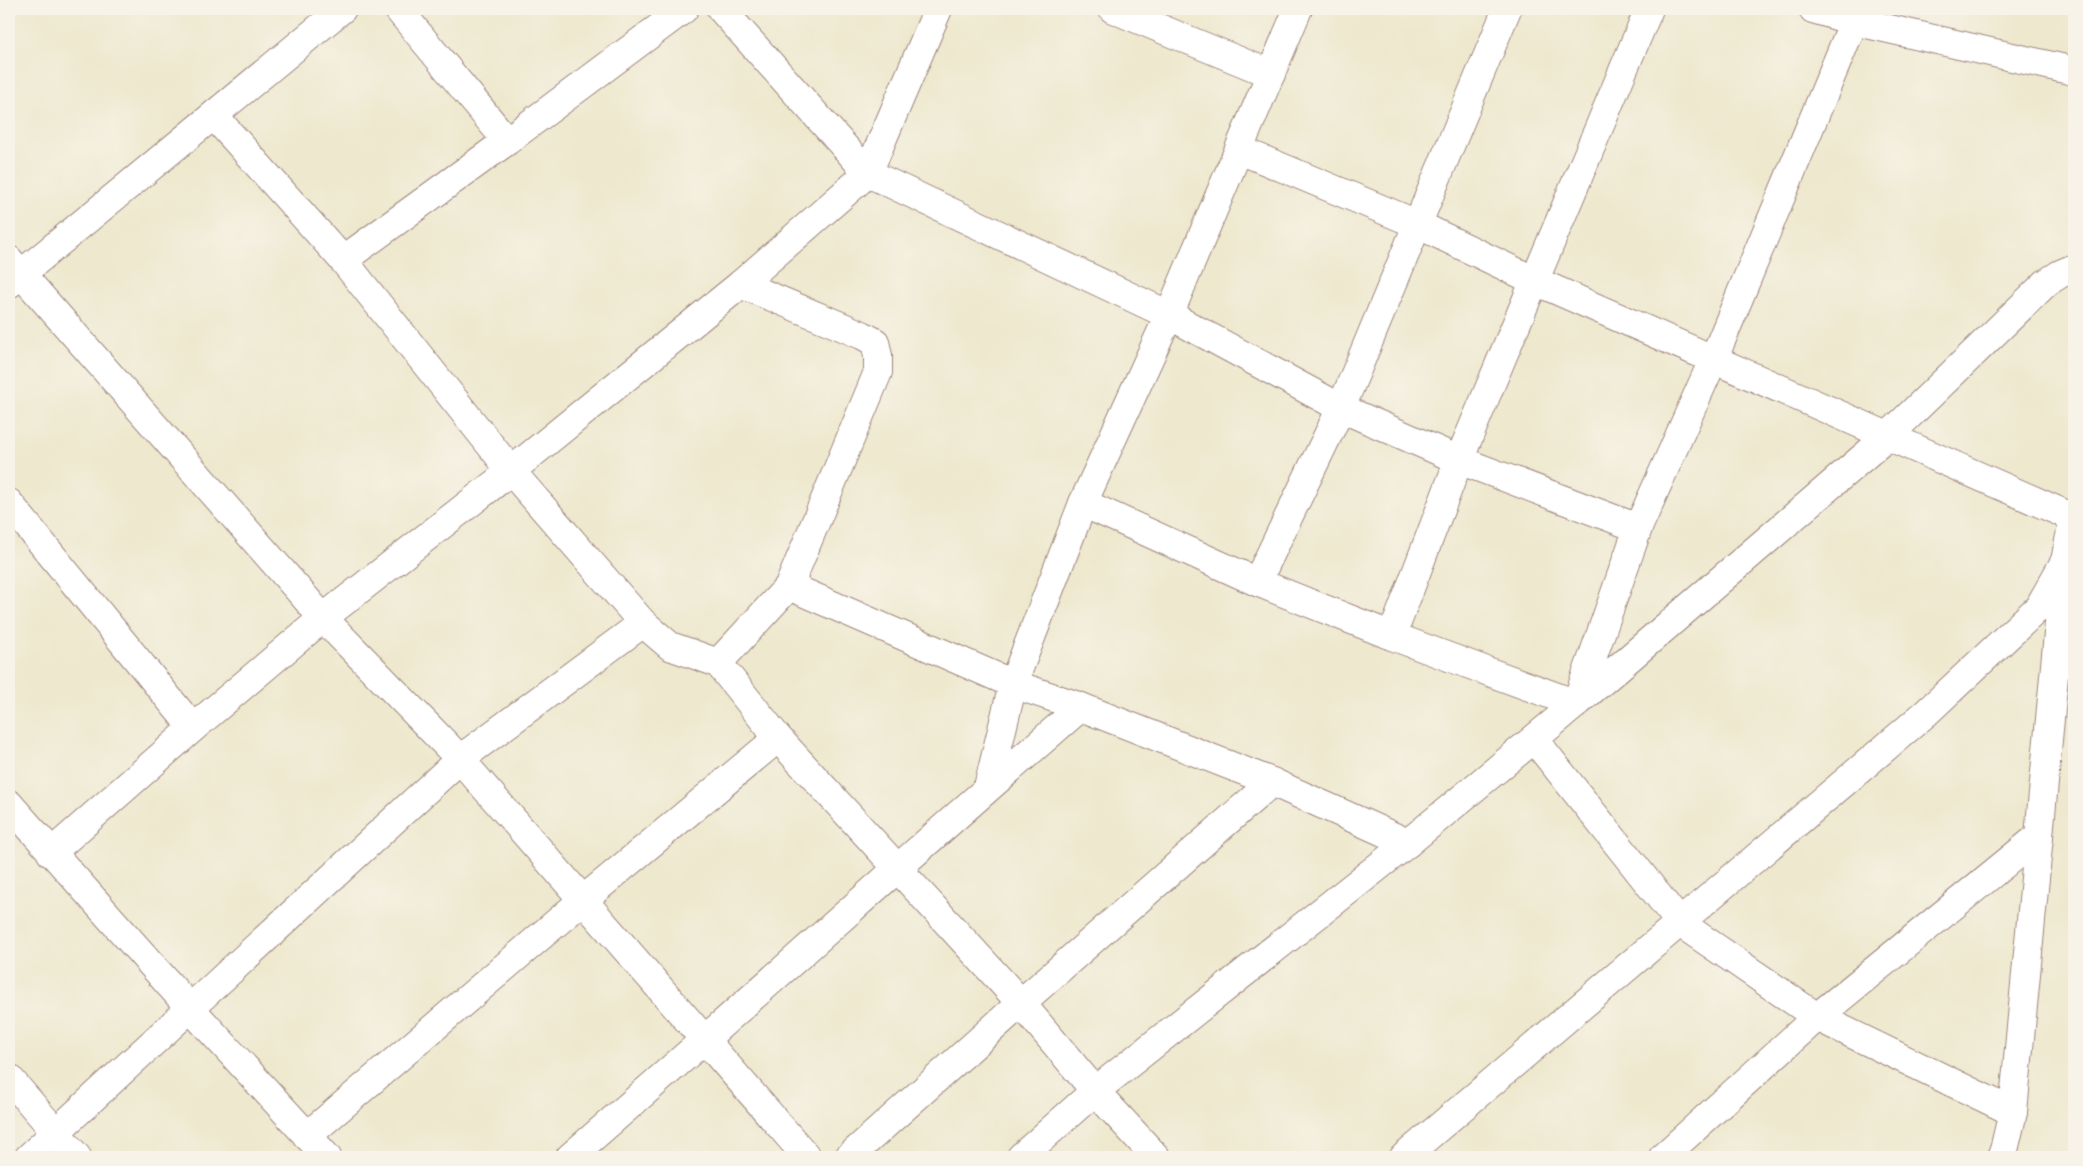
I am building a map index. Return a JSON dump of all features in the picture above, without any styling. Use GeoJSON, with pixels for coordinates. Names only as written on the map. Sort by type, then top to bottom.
{"type":"FeatureCollection","features":[{"type":"Feature","properties":{"kind":"street"},"geometry":{"type":"LineString","coordinates":[[342,9],[214,116],[13,273],[323,618],[460,759],[807,1157]]}},
{"type":"Feature","properties":{"kind":"street"},"geometry":{"type":"LineString","coordinates":[[398,9],[507,141]]}},
{"type":"Feature","properties":{"kind":"street"},"geometry":{"type":"LineString","coordinates":[[343,260],[684,9]]}},
{"type":"Feature","properties":{"kind":"street"},"geometry":{"type":"LineString","coordinates":[[721,9],[868,173],[1169,315],[1341,408],[1459,460],[1638,528]]}},
{"type":"Feature","properties":{"kind":"street"},"geometry":{"type":"LineString","coordinates":[[52,853],[193,728],[323,618],[511,471],[741,284],[868,173],[938,9]]}},
{"type":"Feature","properties":{"kind":"street"},"geometry":{"type":"LineString","coordinates":[[1113,9],[1271,74]]}},
{"type":"Feature","properties":{"kind":"street"},"geometry":{"type":"LineString","coordinates":[[988,787],[1013,684],[1084,503],[1169,315],[1298,9]]}},
{"type":"Feature","properties":{"kind":"street"},"geometry":{"type":"LineString","coordinates":[[1257,582],[1341,408],[1416,224],[1508,9]]}},
{"type":"Feature","properties":{"kind":"street"},"geometry":{"type":"LineString","coordinates":[[1392,636],[1459,460],[1649,9]]}},
{"type":"Feature","properties":{"kind":"street"},"geometry":{"type":"LineString","coordinates":[[1813,9],[1854,21],[2074,71]]}},
{"type":"Feature","properties":{"kind":"street"},"geometry":{"type":"LineString","coordinates":[[1576,704],[1638,528],[1714,358],[1854,21]]}},
{"type":"Feature","properties":{"kind":"street"},"geometry":{"type":"LineString","coordinates":[[214,116],[343,260],[511,471],[643,623],[670,646],[718,663],[778,738],[1021,1003],[1095,1090],[1156,1157]]}},
{"type":"Feature","properties":{"kind":"street"},"geometry":{"type":"LineString","coordinates":[[1240,150],[1416,224],[1534,280],[2074,517],[2065,561],[2013,1112],[2006,1146],[2001,1157]]}},
{"type":"Feature","properties":{"kind":"street"},"geometry":{"type":"LineString","coordinates":[[1022,1157],[1095,1090],[1408,843],[1576,704],[1888,436],[2046,283],[2074,268]]}},
{"type":"Feature","properties":{"kind":"street"},"geometry":{"type":"LineString","coordinates":[[718,663],[789,586],[878,372],[878,356],[875,342],[741,284]]}},
{"type":"Feature","properties":{"kind":"street"},"geometry":{"type":"LineString","coordinates":[[9,503],[193,728]]}},
{"type":"Feature","properties":{"kind":"street"},"geometry":{"type":"LineString","coordinates":[[1084,503],[1257,582],[1392,636],[1576,704]]}},
{"type":"Feature","properties":{"kind":"street"},"geometry":{"type":"LineString","coordinates":[[1404,1157],[1926,713],[2039,607],[2065,561]]}},
{"type":"Feature","properties":{"kind":"street"},"geometry":{"type":"LineString","coordinates":[[789,586],[1013,684],[1081,707],[1272,782],[1408,843]]}},
{"type":"Feature","properties":{"kind":"street"},"geometry":{"type":"LineString","coordinates":[[29,1157],[57,1134],[190,1008],[460,759],[643,623]]}},
{"type":"Feature","properties":{"kind":"street"},"geometry":{"type":"LineString","coordinates":[[570,1157],[706,1040],[896,868],[1081,707]]}},
{"type":"Feature","properties":{"kind":"street"},"geometry":{"type":"LineString","coordinates":[[307,1136],[583,900],[778,738]]}},
{"type":"Feature","properties":{"kind":"street"},"geometry":{"type":"LineString","coordinates":[[1534,739],[1680,923],[1817,1017],[2013,1112]]}},
{"type":"Feature","properties":{"kind":"street"},"geometry":{"type":"LineString","coordinates":[[849,1157],[1272,782]]}},
{"type":"Feature","properties":{"kind":"street"},"geometry":{"type":"LineString","coordinates":[[9,804],[190,1008],[327,1157]]}},
{"type":"Feature","properties":{"kind":"street"},"geometry":{"type":"LineString","coordinates":[[1663,1157],[1817,1017],[2039,836]]}},
{"type":"Feature","properties":{"kind":"street"},"geometry":{"type":"LineString","coordinates":[[9,1078],[78,1157]]}}]}
